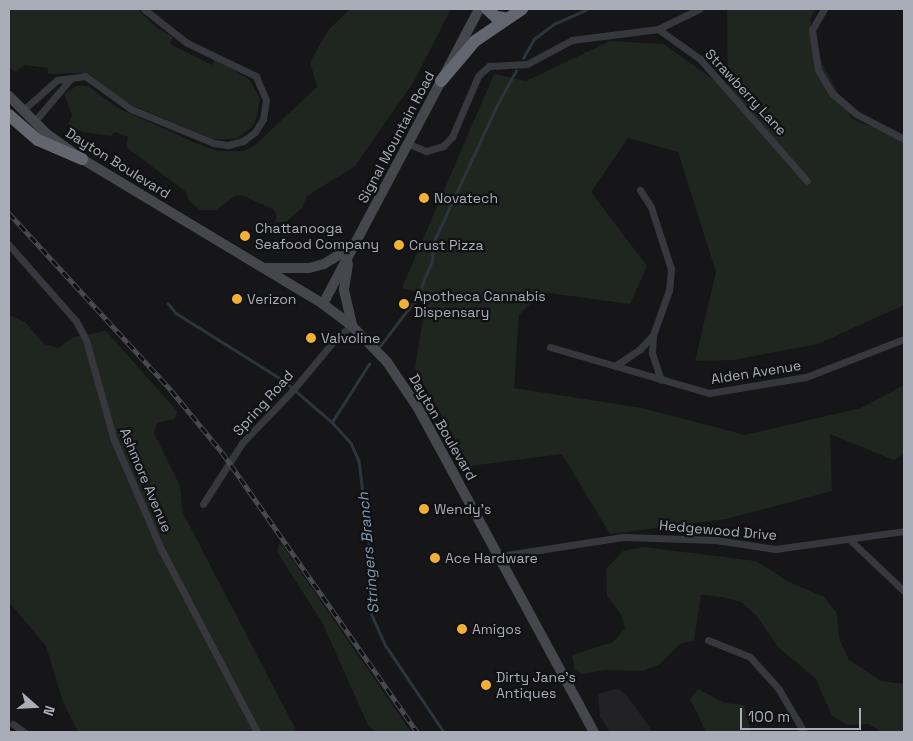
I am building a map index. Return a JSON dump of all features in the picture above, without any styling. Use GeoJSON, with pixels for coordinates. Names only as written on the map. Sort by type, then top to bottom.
{"type":"FeatureCollection","features":[{"type":"Feature","properties":{"kind":"highway"},"geometry":{"type":"LineString","coordinates":[[487,9],[496,17],[504,18]]}},
{"type":"Feature","properties":{"kind":"highway"},"geometry":{"type":"LineString","coordinates":[[441,81],[465,50],[504,18],[522,9]]}},
{"type":"Feature","properties":{"kind":"highway"},"geometry":{"type":"LineString","coordinates":[[9,115],[38,140],[82,159]]}},
{"type":"Feature","properties":{"kind":"main road","name":"Signal Mountain Road"},"geometry":{"type":"LineString","coordinates":[[323,304],[479,9]]}},
{"type":"Feature","properties":{"kind":"main road","name":"Dayton Boulevard"},"geometry":{"type":"LineString","coordinates":[[9,96],[34,122],[82,159],[323,304],[352,326],[387,362],[410,394],[500,556],[521,601],[594,732]]}},
{"type":"Feature","properties":{"kind":"main road"},"geometry":{"type":"LineString","coordinates":[[265,268],[309,268],[324,264],[353,246]]}},
{"type":"Feature","properties":{"kind":"main road"},"geometry":{"type":"LineString","coordinates":[[352,326],[344,290],[353,246]]}},
{"type":"Feature","properties":{"kind":"street"},"geometry":{"type":"LineString","coordinates":[[22,111],[57,80],[88,77],[132,109],[214,143],[228,145],[242,142],[255,132],[263,119],[266,100],[256,76],[187,43],[144,9]]}},
{"type":"Feature","properties":{"kind":"street"},"geometry":{"type":"LineString","coordinates":[[407,143],[426,151],[447,141],[478,76],[489,66],[527,64],[572,40],[658,29],[699,9]]}},
{"type":"Feature","properties":{"kind":"street"},"geometry":{"type":"LineString","coordinates":[[824,9],[812,30],[818,70],[832,93],[856,114],[904,139]]}},
{"type":"Feature","properties":{"kind":"street","name":"Strawberry Lane"},"geometry":{"type":"LineString","coordinates":[[658,29],[700,58],[807,181]]}},
{"type":"Feature","properties":{"kind":"street"},"geometry":{"type":"LineString","coordinates":[[34,122],[71,78]]}},
{"type":"Feature","properties":{"kind":"street"},"geometry":{"type":"LineString","coordinates":[[640,190],[652,207],[671,269],[668,290],[653,335],[652,353],[661,380]]}},
{"type":"Feature","properties":{"kind":"street","name":"Ashmore Avenue"},"geometry":{"type":"LineString","coordinates":[[9,245],[76,321],[86,340],[114,440],[162,549],[256,732]]}},
{"type":"Feature","properties":{"kind":"street","name":"Spring Road"},"geometry":{"type":"LineString","coordinates":[[203,504],[242,443],[292,391],[338,336],[352,326]]}},
{"type":"Feature","properties":{"kind":"street"},"geometry":{"type":"LineString","coordinates":[[615,366],[640,349],[653,335]]}},
{"type":"Feature","properties":{"kind":"street","name":"Alden Avenue"},"geometry":{"type":"LineString","coordinates":[[550,347],[709,393],[806,377],[904,339]]}},
{"type":"Feature","properties":{"kind":"street","name":"Hedgewood Drive"},"geometry":{"type":"LineString","coordinates":[[500,556],[623,537],[716,540],[775,549],[904,531]]}},
{"type":"Feature","properties":{"kind":"street"},"geometry":{"type":"LineString","coordinates":[[850,539],[904,591]]}},
{"type":"Feature","properties":{"kind":"street"},"geometry":{"type":"LineString","coordinates":[[708,640],[750,657],[778,688],[804,732]]}},
{"type":"Feature","properties":{"kind":"street"},"geometry":{"type":"LineString","coordinates":[[13,724],[24,732]]}},
{"type":"Feature","properties":{"kind":"shaded area"},"geometry":{"type":"Polygon","coordinates":[[[9,9],[137,9],[156,27],[173,37],[170,44],[212,65],[215,59],[250,80],[260,99],[256,120],[252,127],[236,139],[213,139],[132,105],[82,73],[48,74],[48,68],[25,65],[15,72],[9,67],[9,9]]]}},
{"type":"Feature","properties":{"kind":"shaded area"},"geometry":{"type":"Polygon","coordinates":[[[350,9],[451,9],[413,83],[355,166],[307,196],[302,208],[286,222],[275,222],[277,215],[274,210],[242,195],[235,196],[216,210],[200,210],[189,201],[186,192],[126,147],[128,137],[115,132],[111,136],[83,132],[68,124],[72,115],[64,94],[77,86],[88,86],[118,108],[198,144],[218,151],[243,151],[254,146],[317,87],[310,62],[329,29],[350,9]]]}},
{"type":"Feature","properties":{"kind":"shaded area"},"geometry":{"type":"Polygon","coordinates":[[[727,9],[815,9],[810,19],[821,61],[852,119],[904,139],[904,305],[818,344],[733,360],[695,361],[716,272],[678,152],[628,138],[591,192],[647,266],[630,304],[542,292],[519,315],[514,388],[642,408],[745,435],[861,408],[904,385],[904,454],[894,460],[830,434],[832,491],[726,519],[610,534],[562,454],[470,466],[415,368],[427,295],[402,288],[494,74],[526,81],[610,41],[664,44],[728,90],[727,9]]]}},
{"type":"Feature","properties":{"kind":"shaded area"},"geometry":{"type":"Polygon","coordinates":[[[9,315],[25,322],[44,344],[58,348],[74,337],[106,331],[177,411],[175,419],[157,423],[154,433],[180,486],[183,513],[297,732],[78,732],[63,702],[46,646],[9,602],[9,315]]]}},
{"type":"Feature","properties":{"kind":"shaded area"},"geometry":{"type":"Polygon","coordinates":[[[279,544],[282,545],[411,732],[375,732],[368,725],[322,622],[277,552],[279,544]]]}},
{"type":"Feature","properties":{"kind":"shaded area"},"geometry":{"type":"Polygon","coordinates":[[[643,547],[756,561],[787,581],[824,597],[837,613],[839,638],[849,660],[881,681],[904,684],[904,732],[881,732],[869,724],[847,725],[832,716],[816,679],[778,647],[756,615],[741,602],[722,597],[701,595],[694,641],[681,643],[660,664],[643,671],[605,670],[582,674],[575,670],[572,655],[613,642],[625,628],[621,614],[607,596],[606,569],[623,551],[643,547]]]}},
{"type":"Feature","properties":{"kind":"shaded area"},"geometry":{"type":"Polygon","coordinates":[[[618,688],[628,697],[653,732],[610,732],[600,717],[598,694],[618,688]]]}},
{"type":"Feature","properties":{"kind":"shaded area"},"geometry":{"type":"Polygon","coordinates":[[[698,689],[725,703],[744,705],[751,732],[706,732],[690,699],[698,689]]]}},
{"type":"Feature","properties":{"kind":"waterway"},"geometry":{"type":"LineString","coordinates":[[523,58],[534,39],[554,24],[587,9]]}},
{"type":"Feature","properties":{"kind":"waterway"},"geometry":{"type":"LineString","coordinates":[[380,346],[416,299],[432,261],[433,243],[497,105],[516,71]]}},
{"type":"Feature","properties":{"kind":"waterway","name":"Stringers Branch"},"geometry":{"type":"LineString","coordinates":[[168,303],[176,313],[283,380],[332,422],[351,443],[359,461],[373,575],[369,597],[372,615],[386,646],[444,732]]}},
{"type":"Feature","properties":{"kind":"waterway"},"geometry":{"type":"LineString","coordinates":[[332,422],[369,364]]}},
{"type":"Feature","properties":{"kind":"railway"},"geometry":{"type":"LineString","coordinates":[[9,213],[171,390],[222,452],[417,732]]}},
{"type":"Feature","properties":{"kind":"place","name":"Novatech"},"geometry":{"type":"Point","coordinates":[424,198]}},
{"type":"Feature","properties":{"kind":"place","name":"Chattanooga Seafood Company"},"geometry":{"type":"Point","coordinates":[245,236]}},
{"type":"Feature","properties":{"kind":"place","name":"Crust Pizza"},"geometry":{"type":"Point","coordinates":[399,245]}},
{"type":"Feature","properties":{"kind":"place","name":"Verizon"},"geometry":{"type":"Point","coordinates":[237,299]}},
{"type":"Feature","properties":{"kind":"place","name":"Apotheca Cannabis Dispensary"},"geometry":{"type":"Point","coordinates":[404,304]}},
{"type":"Feature","properties":{"kind":"place","name":"Valvoline"},"geometry":{"type":"Point","coordinates":[311,338]}},
{"type":"Feature","properties":{"kind":"place","name":"Wendy's"},"geometry":{"type":"Point","coordinates":[424,509]}},
{"type":"Feature","properties":{"kind":"place","name":"Ace Hardware"},"geometry":{"type":"Point","coordinates":[435,558]}},
{"type":"Feature","properties":{"kind":"place","name":"Amigos"},"geometry":{"type":"Point","coordinates":[462,629]}},
{"type":"Feature","properties":{"kind":"place","name":"Dirty Jane's Antiques"},"geometry":{"type":"Point","coordinates":[486,685]}}]}
